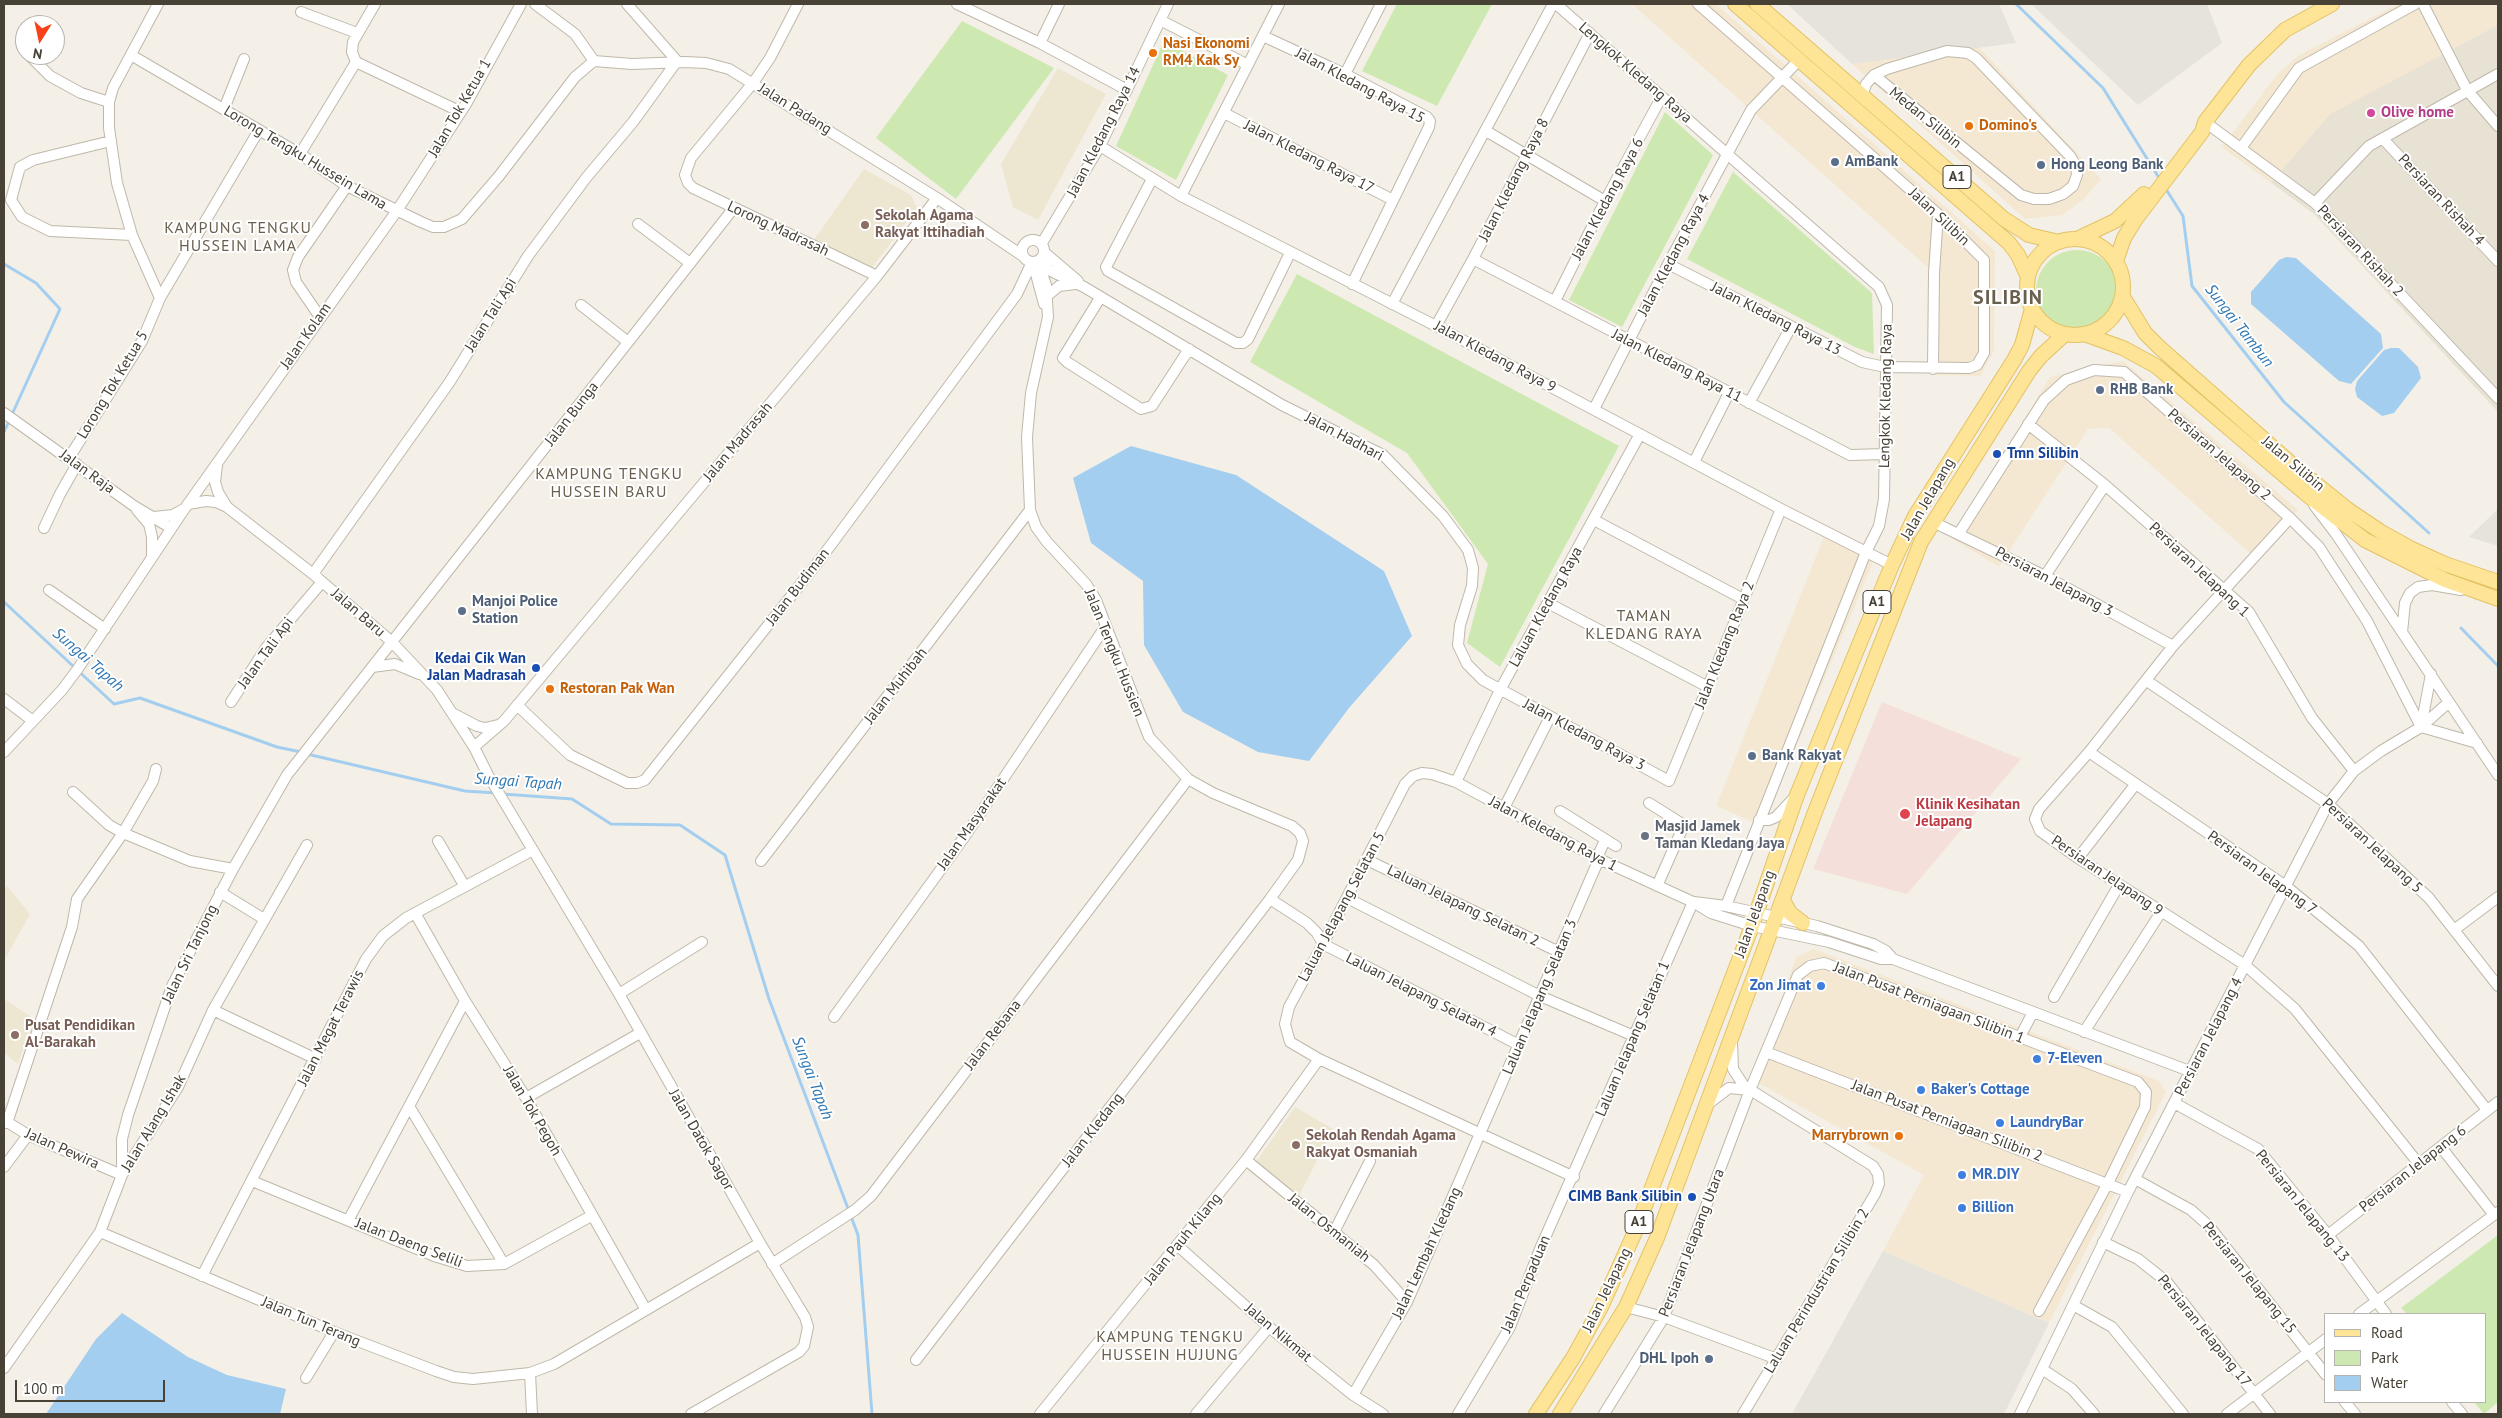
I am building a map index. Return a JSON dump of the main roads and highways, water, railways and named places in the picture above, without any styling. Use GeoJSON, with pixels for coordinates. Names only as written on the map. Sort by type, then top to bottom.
{"type":"FeatureCollection","features":[{"type":"Feature","properties":{"kind":"main road","name":"Jalan Silibin"},"geometry":{"type":"LineString","coordinates":[[1735,4],[2009,242],[2028,278]]}},
{"type":"Feature","properties":{"kind":"main road","name":"A1"},"geometry":{"type":"LineString","coordinates":[[1757,4],[1791,35],[1858,89],[2016,229],[2029,235],[2059,242],[2076,239],[2091,242],[2102,247],[2116,261]]}},
{"type":"Feature","properties":{"kind":"main road"},"geometry":{"type":"LineString","coordinates":[[2032,309],[2046,325],[2065,334],[2084,334],[2098,329],[2110,320],[2119,308],[2123,297],[2123,278],[2116,261],[2124,238],[2140,206],[2202,132],[2205,122],[2249,65],[2285,30],[2332,4]]}},
{"type":"Feature","properties":{"kind":"main road"},"geometry":{"type":"LineString","coordinates":[[1791,35],[1800,50],[1798,60],[1805,58],[1814,61],[1838,82],[1858,89],[1866,119]]}},
{"type":"Feature","properties":{"kind":"main road"},"geometry":{"type":"LineString","coordinates":[[2076,239],[2115,221],[2140,206]]}},
{"type":"Feature","properties":{"kind":"main road","name":"A1"},"geometry":{"type":"LineString","coordinates":[[2032,309],[2027,294],[2028,278],[2038,256],[2059,242]]}},
{"type":"Feature","properties":{"kind":"main road","name":"Jalan Silibin"},"geometry":{"type":"LineString","coordinates":[[2123,297],[2145,333],[2159,347],[2294,466],[2347,508],[2381,532],[2410,548],[2445,564],[2498,582]]}},
{"type":"Feature","properties":{"kind":"main road","name":"Jalan Jelapang"},"geometry":{"type":"LineString","coordinates":[[1536,1414],[1573,1358],[1636,1232],[1754,920],[1797,795],[1892,565],[1915,516],[2014,360],[2022,345],[2032,309]]}},
{"type":"Feature","properties":{"kind":"main road","name":"Jalan Jelapang"},"geometry":{"type":"LineString","coordinates":[[1560,1414],[1626,1307],[1657,1238],[1871,665],[1921,542],[2029,371],[2041,356],[2065,334]]}},
{"type":"Feature","properties":{"kind":"main road","name":"Jalan Silibin"},"geometry":{"type":"LineString","coordinates":[[2084,334],[2130,351],[2156,366],[2306,494],[2365,540],[2422,570],[2498,599]]}},
{"type":"Feature","properties":{"kind":"main road"},"geometry":{"type":"LineString","coordinates":[[1784,900],[1790,913],[1803,923]]}},
{"type":"Feature","properties":{"kind":"water"},"geometry":{"type":"Polygon","coordinates":[[[2286,257],[2296,258],[2381,334],[2383,348],[2351,384],[2339,381],[2251,304],[2251,292],[2279,260],[2286,257]]]}},
{"type":"Feature","properties":{"kind":"water"},"geometry":{"type":"Polygon","coordinates":[[[2399,348],[2418,367],[2421,378],[2394,413],[2382,416],[2357,397],[2355,389],[2357,381],[2384,350],[2399,348]]]}},
{"type":"Feature","properties":{"kind":"water"},"geometry":{"type":"Polygon","coordinates":[[[1131,446],[1236,475],[1384,571],[1412,636],[1349,708],[1309,761],[1258,752],[1183,712],[1144,645],[1143,581],[1091,543],[1073,478],[1131,446]]]}},
{"type":"Feature","properties":{"kind":"water"},"geometry":{"type":"Polygon","coordinates":[[[122,1313],[188,1357],[227,1375],[286,1389],[280,1414],[46,1414],[96,1339],[122,1313]]]}},
{"type":"Feature","properties":{"kind":"waterway","name":"Sungai Tambun"},"geometry":{"type":"LineString","coordinates":[[2016,4],[2103,88],[2161,181]]}},
{"type":"Feature","properties":{"kind":"waterway","name":"Sungai Tambun"},"geometry":{"type":"LineString","coordinates":[[2164,186],[2183,216],[2192,286],[2284,402],[2429,533]]}},
{"type":"Feature","properties":{"kind":"waterway","name":"Sungai Tapah"},"geometry":{"type":"LineString","coordinates":[[4,264],[36,283],[60,309],[4,432]]}},
{"type":"Feature","properties":{"kind":"waterway","name":"Sungai Tapah"},"geometry":{"type":"LineString","coordinates":[[4,602],[114,704],[140,698],[277,747],[301,752]]}},
{"type":"Feature","properties":{"kind":"waterway"},"geometry":{"type":"LineString","coordinates":[[2461,628],[2498,666]]}},
{"type":"Feature","properties":{"kind":"waterway","name":"Sungai Tapah"},"geometry":{"type":"LineString","coordinates":[[307,754],[465,791],[496,793]]}},
{"type":"Feature","properties":{"kind":"waterway","name":"Sungai Tapah"},"geometry":{"type":"LineString","coordinates":[[503,794],[572,799],[611,824],[680,825],[725,855],[769,999],[858,1235],[872,1414]]}},
{"type":"Feature","properties":{"kind":"place","name":"Nasi Ekonomi RM4 Kak Sy"},"geometry":{"type":"Point","coordinates":[1153,53]}},
{"type":"Feature","properties":{"kind":"place","name":"Olive home"},"geometry":{"type":"Point","coordinates":[2371,113]}},
{"type":"Feature","properties":{"kind":"place","name":"Domino's"},"geometry":{"type":"Point","coordinates":[1969,126]}},
{"type":"Feature","properties":{"kind":"place","name":"AmBank"},"geometry":{"type":"Point","coordinates":[1835,162]}},
{"type":"Feature","properties":{"kind":"place","name":"Hong Leong Bank"},"geometry":{"type":"Point","coordinates":[2041,165]}},
{"type":"Feature","properties":{"kind":"place","name":"Sekolah Agama Rakyat Ittihadiah"},"geometry":{"type":"Point","coordinates":[865,225]}},
{"type":"Feature","properties":{"kind":"place","name":"RHB Bank"},"geometry":{"type":"Point","coordinates":[2100,390]}},
{"type":"Feature","properties":{"kind":"place","name":"Tmn Silibin"},"geometry":{"type":"Point","coordinates":[1997,454]}},
{"type":"Feature","properties":{"kind":"place","name":"Manjoi Police Station"},"geometry":{"type":"Point","coordinates":[462,611]}},
{"type":"Feature","properties":{"kind":"place","name":"Kedai Cik Wan Jalan Madrasah"},"geometry":{"type":"Point","coordinates":[536,668]}},
{"type":"Feature","properties":{"kind":"place","name":"Restoran Pak Wan"},"geometry":{"type":"Point","coordinates":[550,689]}},
{"type":"Feature","properties":{"kind":"place","name":"Bank Rakyat"},"geometry":{"type":"Point","coordinates":[1752,756]}},
{"type":"Feature","properties":{"kind":"place","name":"Klinik Kesihatan Jelapang"},"geometry":{"type":"Point","coordinates":[1905,814]}},
{"type":"Feature","properties":{"kind":"place","name":"Masjid Jamek Taman Kledang Jaya"},"geometry":{"type":"Point","coordinates":[1645,836]}},
{"type":"Feature","properties":{"kind":"place","name":"Zon Jimat"},"geometry":{"type":"Point","coordinates":[1821,986]}},
{"type":"Feature","properties":{"kind":"place","name":"Pusat Pendidikan Al-Barakah"},"geometry":{"type":"Point","coordinates":[15,1035]}},
{"type":"Feature","properties":{"kind":"place","name":"7-Eleven"},"geometry":{"type":"Point","coordinates":[2037,1059]}},
{"type":"Feature","properties":{"kind":"place","name":"Baker's Cottage"},"geometry":{"type":"Point","coordinates":[1921,1090]}},
{"type":"Feature","properties":{"kind":"place","name":"LaundryBar"},"geometry":{"type":"Point","coordinates":[2000,1123]}},
{"type":"Feature","properties":{"kind":"place","name":"Marrybrown"},"geometry":{"type":"Point","coordinates":[1899,1136]}},
{"type":"Feature","properties":{"kind":"place","name":"Sekolah Rendah Agama Rakyat Osmaniah"},"geometry":{"type":"Point","coordinates":[1296,1145]}},
{"type":"Feature","properties":{"kind":"place","name":"MR.DIY"},"geometry":{"type":"Point","coordinates":[1962,1175]}},
{"type":"Feature","properties":{"kind":"place","name":"CIMB Bank Silibin"},"geometry":{"type":"Point","coordinates":[1692,1197]}},
{"type":"Feature","properties":{"kind":"place","name":"Billion"},"geometry":{"type":"Point","coordinates":[1962,1208]}},
{"type":"Feature","properties":{"kind":"place","name":"DHL Ipoh"},"geometry":{"type":"Point","coordinates":[1709,1359]}},
{"type":"Feature","properties":{"kind":"district","name":"KAMPUNG TENGKU HUSSEIN LAMA"},"geometry":{"type":"Point","coordinates":[238,237]}},
{"type":"Feature","properties":{"kind":"district","name":"SILIBIN"},"geometry":{"type":"Point","coordinates":[2008,298]}},
{"type":"Feature","properties":{"kind":"district","name":"KAMPUNG TENGKU HUSSEIN BARU"},"geometry":{"type":"Point","coordinates":[609,483]}},
{"type":"Feature","properties":{"kind":"district","name":"TAMAN KLEDANG RAYA"},"geometry":{"type":"Point","coordinates":[1644,625]}},
{"type":"Feature","properties":{"kind":"district","name":"KAMPUNG TENGKU HUSSEIN HUJUNG"},"geometry":{"type":"Point","coordinates":[1170,1346]}}]}
